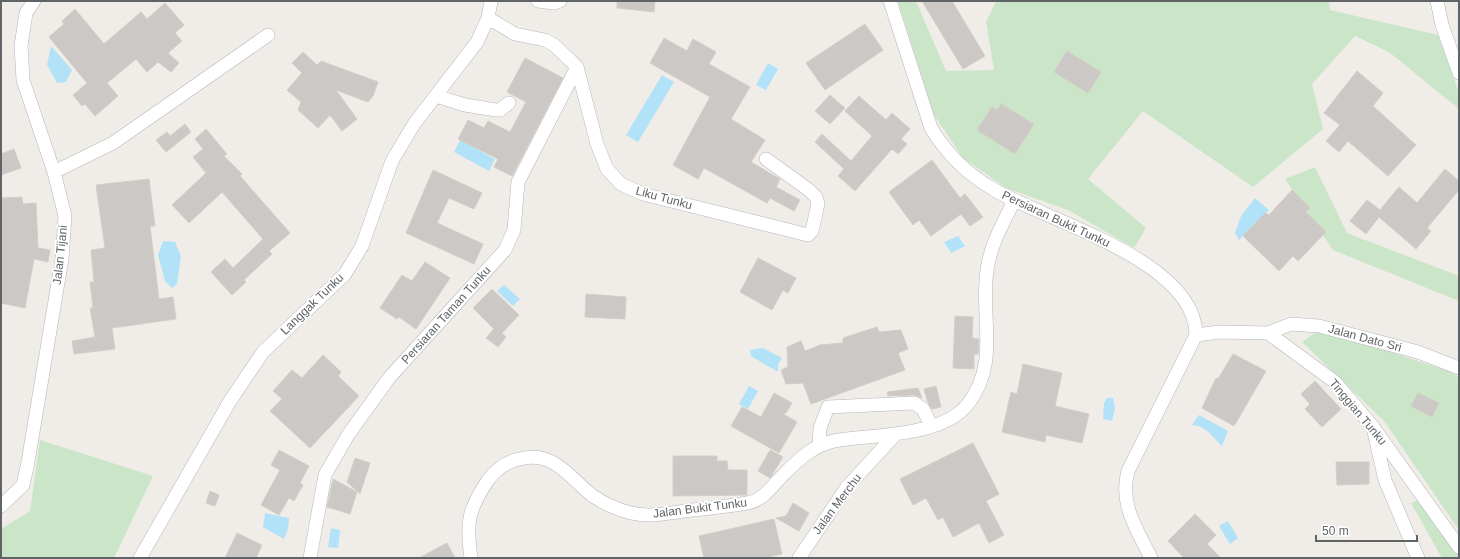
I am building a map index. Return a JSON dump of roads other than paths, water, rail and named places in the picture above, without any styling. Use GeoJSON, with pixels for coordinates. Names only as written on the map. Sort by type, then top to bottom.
{"type":"FeatureCollection","features":[{"type":"Feature","properties":{"kind":"street","name":"Jalan Tijani"},"geometry":{"type":"LineString","coordinates":[[1,506],[23,485],[62,259],[65,216],[54,172],[24,80],[21,46],[26,13],[34,1]]}},
{"type":"Feature","properties":{"kind":"street","name":"Langgak Tunku"},"geometry":{"type":"LineString","coordinates":[[140,558],[230,401],[263,352],[345,274],[362,246],[392,161],[414,124],[481,36],[488,18],[491,1]]}},
{"type":"Feature","properties":{"kind":"street"},"geometry":{"type":"LineString","coordinates":[[538,1],[554,3],[560,1]]}},
{"type":"Feature","properties":{"kind":"street","name":"Persiaran Bukit Tunku"},"geometry":{"type":"LineString","coordinates":[[890,1],[925,111],[940,143],[955,160],[983,183],[1014,201],[1077,226],[1116,247],[1164,277],[1176,288],[1193,315],[1196,335]]}},
{"type":"Feature","properties":{"kind":"street"},"geometry":{"type":"LineString","coordinates":[[1437,1],[1442,25],[1459,73]]}},
{"type":"Feature","properties":{"kind":"street","name":"Liku Tunku"},"geometry":{"type":"LineString","coordinates":[[488,18],[515,34],[535,37],[554,45],[576,67],[597,144],[607,169],[621,184],[643,194],[808,235],[812,231],[818,204],[816,196],[766,159]]}},
{"type":"Feature","properties":{"kind":"street"},"geometry":{"type":"LineString","coordinates":[[54,172],[113,143],[268,36]]}},
{"type":"Feature","properties":{"kind":"street","name":"Persiaran Taman Tunku"},"geometry":{"type":"LineString","coordinates":[[310,558],[325,475],[348,436],[389,378],[505,250],[514,230],[518,182],[576,67]]}},
{"type":"Feature","properties":{"kind":"street"},"geometry":{"type":"LineString","coordinates":[[436,96],[465,105],[496,110],[500,110],[509,103]]}},
{"type":"Feature","properties":{"kind":"street","name":"Jalan Bukit Tunku"},"geometry":{"type":"LineString","coordinates":[[472,558],[468,533],[469,517],[475,501],[491,476],[502,465],[525,457],[547,459],[565,470],[593,496],[632,513],[654,515],[756,501],[794,464],[819,446],[842,440],[894,436],[943,422],[967,405],[980,385],[987,358],[984,288],[987,269],[994,243],[1014,201]]}},
{"type":"Feature","properties":{"kind":"street","name":"Jalan Dato Sri"},"geometry":{"type":"LineString","coordinates":[[1268,332],[1291,324],[1319,326],[1418,352],[1459,368]]}},
{"type":"Feature","properties":{"kind":"street"},"geometry":{"type":"LineString","coordinates":[[1151,558],[1131,518],[1125,496],[1125,483],[1128,471],[1196,335],[1220,332],[1268,332]]}},
{"type":"Feature","properties":{"kind":"street","name":"Tinggian Tunku"},"geometry":{"type":"LineString","coordinates":[[1268,332],[1335,382],[1373,427],[1459,547]]}},
{"type":"Feature","properties":{"kind":"street"},"geometry":{"type":"LineString","coordinates":[[819,446],[820,428],[828,407],[914,403],[923,409],[931,426]]}},
{"type":"Feature","properties":{"kind":"street"},"geometry":{"type":"LineString","coordinates":[[1373,427],[1385,480],[1418,558]]}},
{"type":"Feature","properties":{"kind":"street","name":"Jalan Merchu"},"geometry":{"type":"LineString","coordinates":[[799,558],[846,487],[894,436]]}},
{"type":"Feature","properties":{"kind":"water"},"geometry":{"type":"Polygon","coordinates":[[[51,46],[72,70],[66,82],[57,83],[47,65],[51,46]]]}},
{"type":"Feature","properties":{"kind":"water"},"geometry":{"type":"Polygon","coordinates":[[[768,63],[778,69],[766,90],[756,85],[768,63]]]}},
{"type":"Feature","properties":{"kind":"water"},"geometry":{"type":"Polygon","coordinates":[[[662,75],[674,82],[638,142],[626,135],[662,75]]]}},
{"type":"Feature","properties":{"kind":"water"},"geometry":{"type":"Polygon","coordinates":[[[460,140],[495,159],[489,171],[454,152],[460,140]]]}},
{"type":"Feature","properties":{"kind":"water"},"geometry":{"type":"Polygon","coordinates":[[[1255,198],[1269,210],[1239,240],[1235,233],[1241,216],[1255,198]]]}},
{"type":"Feature","properties":{"kind":"water"},"geometry":{"type":"Polygon","coordinates":[[[958,236],[965,246],[951,253],[944,242],[958,236]]]}},
{"type":"Feature","properties":{"kind":"water"},"geometry":{"type":"Polygon","coordinates":[[[163,241],[175,242],[181,256],[177,284],[172,288],[165,281],[158,255],[163,241]]]}},
{"type":"Feature","properties":{"kind":"water"},"geometry":{"type":"Polygon","coordinates":[[[504,285],[520,299],[513,306],[497,291],[504,285]]]}},
{"type":"Feature","properties":{"kind":"water"},"geometry":{"type":"Polygon","coordinates":[[[763,348],[782,358],[778,364],[778,372],[751,356],[750,350],[763,348]]]}},
{"type":"Feature","properties":{"kind":"water"},"geometry":{"type":"Polygon","coordinates":[[[749,386],[758,391],[748,409],[739,404],[749,386]]]}},
{"type":"Feature","properties":{"kind":"water"},"geometry":{"type":"Polygon","coordinates":[[[1107,398],[1113,398],[1115,408],[1112,421],[1103,419],[1104,403],[1107,398]]]}},
{"type":"Feature","properties":{"kind":"water"},"geometry":{"type":"Polygon","coordinates":[[[1199,415],[1228,431],[1222,446],[1202,427],[1192,425],[1199,415]]]}},
{"type":"Feature","properties":{"kind":"water"},"geometry":{"type":"Polygon","coordinates":[[[265,513],[289,518],[288,529],[284,539],[263,527],[265,513]]]}},
{"type":"Feature","properties":{"kind":"water"},"geometry":{"type":"Polygon","coordinates":[[[1228,521],[1238,538],[1230,544],[1219,526],[1228,521]]]}},
{"type":"Feature","properties":{"kind":"water"},"geometry":{"type":"Polygon","coordinates":[[[331,528],[340,530],[338,548],[328,547],[331,528]]]}}]}
